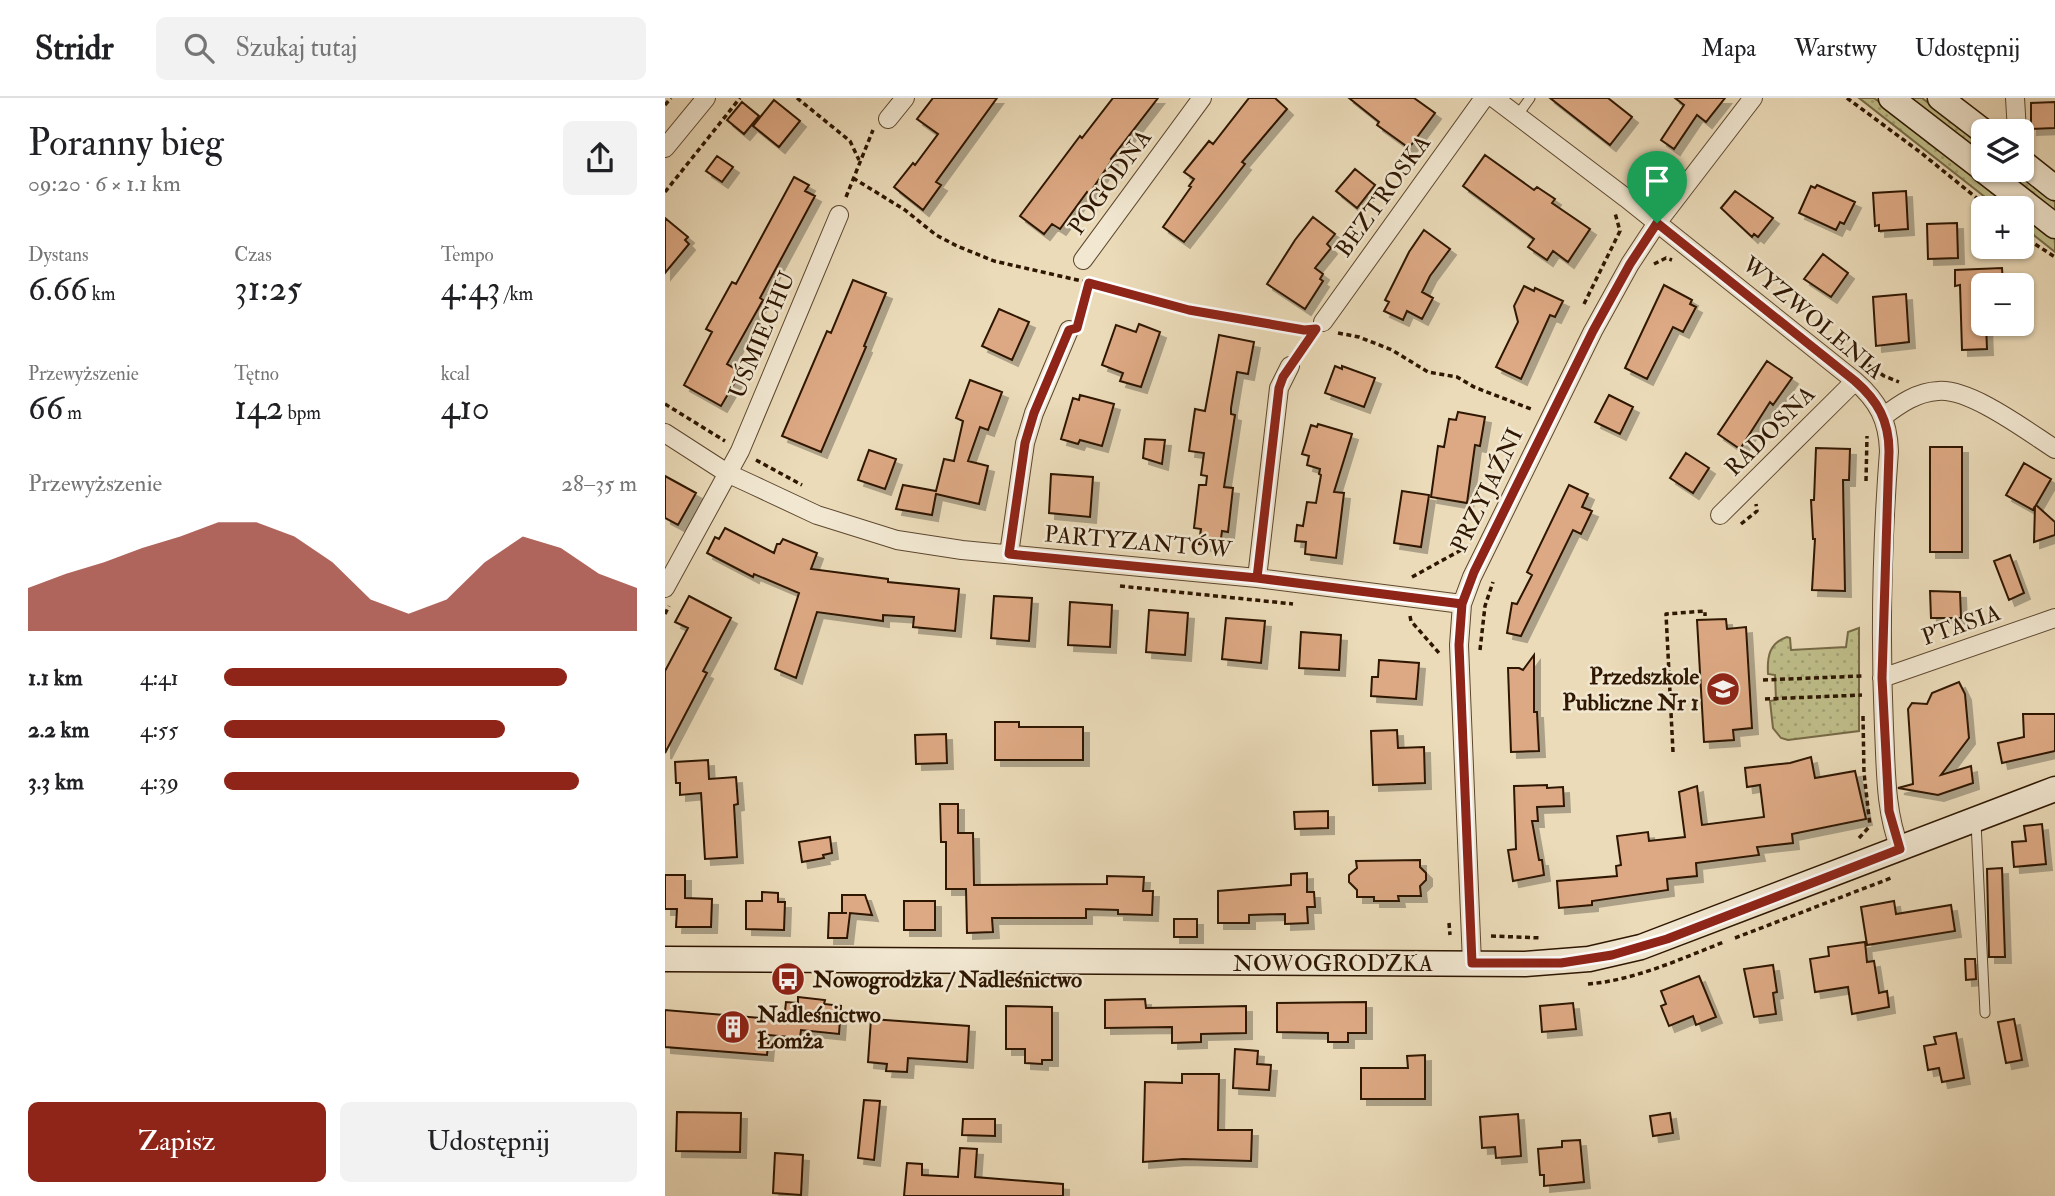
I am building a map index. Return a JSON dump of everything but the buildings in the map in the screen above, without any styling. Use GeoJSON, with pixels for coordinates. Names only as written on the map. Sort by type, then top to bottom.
{"type":"FeatureCollection","features":[{"type":"Feature","properties":{"kind":"street"},"geometry":{"type":"LineString","coordinates":[[665,148],[706,98]]}},
{"type":"Feature","properties":{"kind":"street"},"geometry":{"type":"LineString","coordinates":[[888,119],[905,98]]}},
{"type":"Feature","properties":{"kind":"street","name":"POGODNA"},"geometry":{"type":"LineString","coordinates":[[1083,260],[1202,98]]}},
{"type":"Feature","properties":{"kind":"street","name":"BEZTROSKA"},"geometry":{"type":"LineString","coordinates":[[1319,326],[1484,98]]}},
{"type":"Feature","properties":{"kind":"street","name":"WYZWOLENIA"},"geometry":{"type":"LineString","coordinates":[[1494,98],[1657,223],[1855,381],[1871,397],[1884,416],[1889,433],[1889,451],[1882,678],[1891,820],[1900,849]]}},
{"type":"Feature","properties":{"kind":"street","name":"PRZYJAŹNI"},"geometry":{"type":"LineString","coordinates":[[1472,963],[1459,645],[1462,604],[1474,572],[1593,331],[1630,264],[1657,223],[1753,98]]}},
{"type":"Feature","properties":{"kind":"street"},"geometry":{"type":"LineString","coordinates":[[1891,98],[1971,160]]}},
{"type":"Feature","properties":{"kind":"street"},"geometry":{"type":"LineString","coordinates":[[1940,98],[1971,122]]}},
{"type":"Feature","properties":{"kind":"street"},"geometry":{"type":"LineString","coordinates":[[2015,98],[2016,119]]}},
{"type":"Feature","properties":{"kind":"street"},"geometry":{"type":"LineString","coordinates":[[2034,171],[2055,188]]}},
{"type":"Feature","properties":{"kind":"street"},"geometry":{"type":"LineString","coordinates":[[1999,182],[2055,226]]}},
{"type":"Feature","properties":{"kind":"street","name":"UŚMIECHU"},"geometry":{"type":"LineString","coordinates":[[665,588],[740,451],[839,215]]}},
{"type":"Feature","properties":{"kind":"street"},"geometry":{"type":"LineString","coordinates":[[1009,554],[1025,443],[1034,413],[1069,330]]}},
{"type":"Feature","properties":{"kind":"street"},"geometry":{"type":"LineString","coordinates":[[1257,578],[1279,388],[1290,366]]}},
{"type":"Feature","properties":{"kind":"street","name":"RADOSNA"},"geometry":{"type":"LineString","coordinates":[[1720,515],[1855,381]]}},
{"type":"Feature","properties":{"kind":"street"},"geometry":{"type":"LineString","coordinates":[[1884,416],[1919,395],[1949,391],[1972,398],[2055,449]]}},
{"type":"Feature","properties":{"kind":"street","name":"PARTYZANTÓW"},"geometry":{"type":"LineString","coordinates":[[665,433],[727,473],[817,515],[869,533],[925,546],[1257,578],[1462,604]]}},
{"type":"Feature","properties":{"kind":"street","name":"PTASIA"},"geometry":{"type":"LineString","coordinates":[[1882,678],[2055,618]]}},
{"type":"Feature","properties":{"kind":"street","name":"NOWOGRODZKA"},"geometry":{"type":"LineString","coordinates":[[665,959],[1561,963],[1632,950],[1667,939],[2055,789]]}},
{"type":"Feature","properties":{"kind":"lane"},"geometry":{"type":"LineString","coordinates":[[1517,116],[1530,98]]}},
{"type":"Feature","properties":{"kind":"lane"},"geometry":{"type":"LineString","coordinates":[[1976,820],[1986,1013]]}},
{"type":"Feature","properties":{"kind":"path"},"geometry":{"type":"LineString","coordinates":[[665,105],[671,98]]}},
{"type":"Feature","properties":{"kind":"path"},"geometry":{"type":"LineString","coordinates":[[665,192],[740,98]]}},
{"type":"Feature","properties":{"kind":"path"},"geometry":{"type":"LineString","coordinates":[[797,98],[851,141],[859,160]]}},
{"type":"Feature","properties":{"kind":"path"},"geometry":{"type":"LineString","coordinates":[[1847,98],[1974,196]]}},
{"type":"Feature","properties":{"kind":"path"},"geometry":{"type":"LineString","coordinates":[[839,215],[875,126],[888,119]]}},
{"type":"Feature","properties":{"kind":"path"},"geometry":{"type":"LineString","coordinates":[[1630,176],[1638,182],[1658,179],[1667,174],[1684,154]]}},
{"type":"Feature","properties":{"kind":"path"},"geometry":{"type":"LineString","coordinates":[[853,178],[905,210],[936,235],[994,261],[1189,310],[1304,330],[1319,326],[1359,337],[1392,350],[1428,372],[1457,377],[1474,387],[1531,409]]}},
{"type":"Feature","properties":{"kind":"path"},"geometry":{"type":"LineString","coordinates":[[1580,313],[1620,231],[1614,210]]}},
{"type":"Feature","properties":{"kind":"path"},"geometry":{"type":"LineString","coordinates":[[2034,243],[2055,257]]}},
{"type":"Feature","properties":{"kind":"path"},"geometry":{"type":"LineString","coordinates":[[1651,267],[1666,258],[1678,264]]}},
{"type":"Feature","properties":{"kind":"path"},"geometry":{"type":"LineString","coordinates":[[1069,330],[1077,328],[1089,283],[1091,270],[1083,260]]}},
{"type":"Feature","properties":{"kind":"path"},"geometry":{"type":"LineString","coordinates":[[1290,366],[1319,326]]}},
{"type":"Feature","properties":{"kind":"path"},"geometry":{"type":"LineString","coordinates":[[1859,357],[1884,376],[1899,382]]}},
{"type":"Feature","properties":{"kind":"path"},"geometry":{"type":"LineString","coordinates":[[1866,488],[1867,428]]}},
{"type":"Feature","properties":{"kind":"path"},"geometry":{"type":"LineString","coordinates":[[1732,531],[1756,511],[1756,494]]}},
{"type":"Feature","properties":{"kind":"path"},"geometry":{"type":"LineString","coordinates":[[1415,577],[1462,551],[1467,540]]}},
{"type":"Feature","properties":{"kind":"path"},"geometry":{"type":"LineString","coordinates":[[1480,651],[1485,606],[1494,578]]}},
{"type":"Feature","properties":{"kind":"path"},"geometry":{"type":"LineString","coordinates":[[1673,752],[1666,614],[1705,611],[1705,616]]}},
{"type":"Feature","properties":{"kind":"path"},"geometry":{"type":"LineString","coordinates":[[1410,616],[1439,652],[1441,660]]}},
{"type":"Feature","properties":{"kind":"path"},"geometry":{"type":"LineString","coordinates":[[1763,680],[1862,676],[1864,774],[1870,826]]}},
{"type":"Feature","properties":{"kind":"path"},"geometry":{"type":"LineString","coordinates":[[1765,699],[1862,695]]}},
{"type":"Feature","properties":{"kind":"path"},"geometry":{"type":"LineString","coordinates":[[1859,838],[1870,826],[1891,820]]}},
{"type":"Feature","properties":{"kind":"path"},"geometry":{"type":"LineString","coordinates":[[1445,941],[1450,935],[1449,922]]}},
{"type":"Feature","properties":{"kind":"path"},"geometry":{"type":"LineString","coordinates":[[1450,935],[1491,934],[1492,938],[1542,938]]}},
{"type":"Feature","properties":{"kind":"shaded area"},"geometry":{"type":"Polygon","coordinates":[[[1859,98],[1874,98],[1971,173],[1971,182],[1983,182],[2001,196],[1984,196],[1859,98]]]}},
{"type":"Feature","properties":{"kind":"shaded area"},"geometry":{"type":"Polygon","coordinates":[[[1910,98],[1922,98],[1971,136],[1971,146],[1910,98]]]}},
{"type":"Feature","properties":{"kind":"shaded area"},"geometry":{"type":"Polygon","coordinates":[[[2018,182],[2029,182],[2055,202],[2055,211],[2018,182]]]}},
{"type":"Feature","properties":{"kind":"shaded area"},"geometry":{"type":"Polygon","coordinates":[[[2034,222],[2055,238],[2055,252],[2034,235],[2034,222]]]}},
{"type":"Feature","properties":{"kind":"shaded area"},"geometry":{"type":"Polygon","coordinates":[[[1859,628],[1859,731],[1788,740],[1781,738],[1773,728],[1770,701],[1776,700],[1775,675],[1768,674],[1769,656],[1773,647],[1787,637],[1790,638],[1791,650],[1846,647],[1848,632],[1859,628]]]}},
{"type":"Feature","properties":{"kind":"place","name":"Przedszkole Publiczne Nr 1"},"geometry":{"type":"Point","coordinates":[1723,689]}},
{"type":"Feature","properties":{"kind":"place","name":"Nowogrodzka / Nadleśnictwo"},"geometry":{"type":"Point","coordinates":[788,979]}},
{"type":"Feature","properties":{"kind":"place","name":"Nadleśnictwo Łomża"},"geometry":{"type":"Point","coordinates":[733,1027]}},
{"type":"Feature","properties":{"kind":"route"},"geometry":{"type":"LineString","coordinates":[[1657,223],[1643,242],[1593,331],[1474,572],[1462,604],[1257,578],[1009,554],[1025,443],[1034,413],[1069,330],[1077,328],[1089,283],[1189,310],[1304,330],[1316,329],[1283,377],[1279,388],[1257,578],[1412,598],[1462,604],[1459,645],[1472,963],[1561,963],[1612,955],[1667,939],[1900,849],[1889,811],[1882,678],[1889,451],[1889,433],[1884,416],[1871,397],[1855,381],[1657,223]]}}]}
